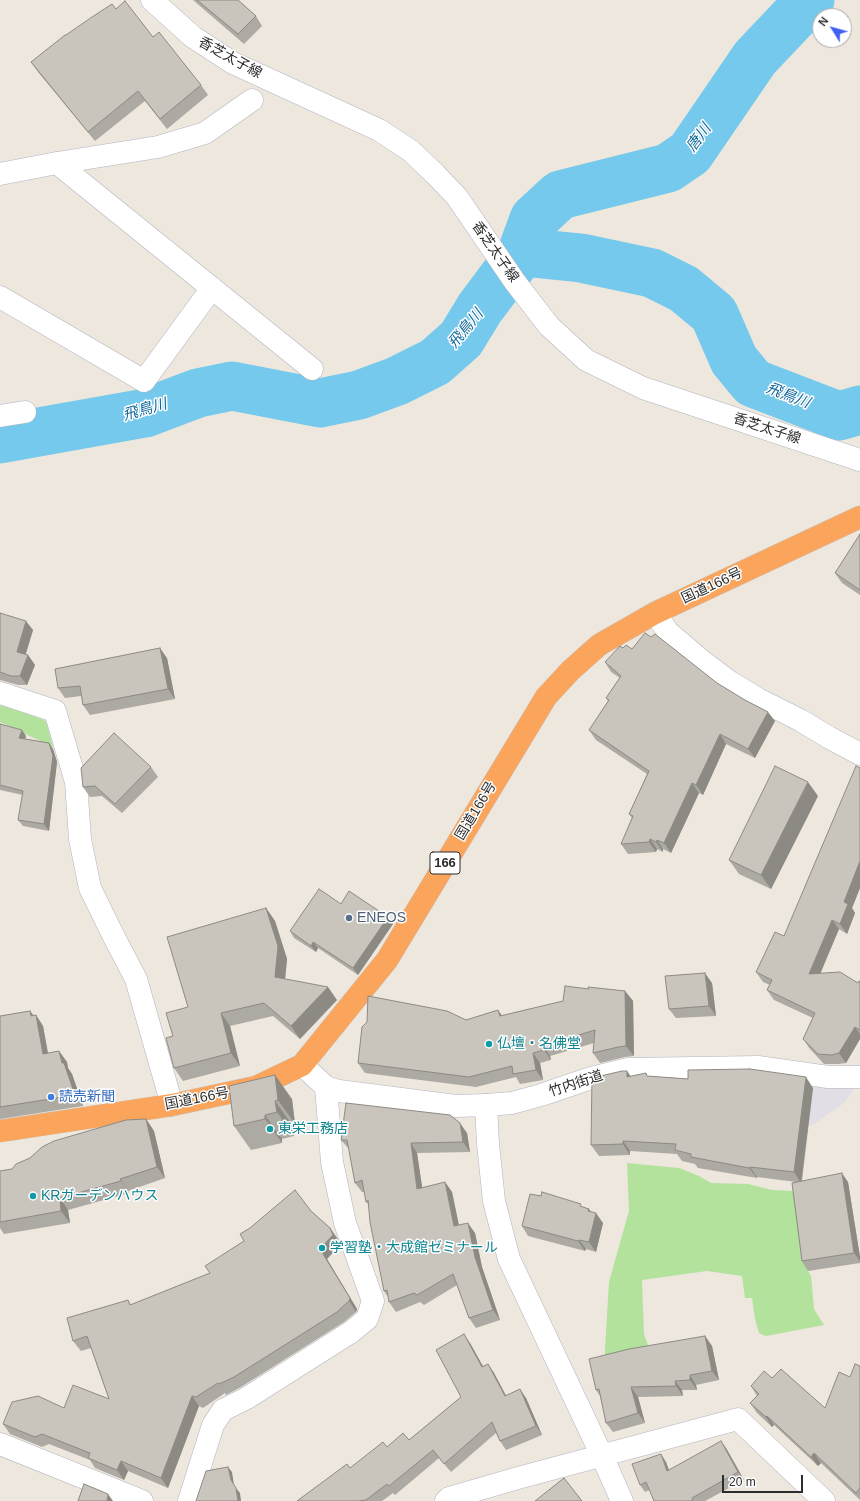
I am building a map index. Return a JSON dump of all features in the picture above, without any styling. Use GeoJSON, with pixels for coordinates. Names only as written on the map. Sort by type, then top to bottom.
{"type":"FeatureCollection","features":[{"type":"Feature","properties":{"kind":"highway","name":"国道166号"},"geometry":{"type":"LineString","coordinates":[[0,1131],[172,1104],[256,1087],[302,1065],[386,960],[546,697],[570,671],[599,645],[655,613],[860,517]]}},
{"type":"Feature","properties":{"kind":"street","name":"香芝太子線"},"geometry":{"type":"LineString","coordinates":[[152,0],[193,37],[233,63],[379,130],[411,151],[457,197],[515,282],[549,326],[586,360],[643,388],[860,460]]}},
{"type":"Feature","properties":{"kind":"street"},"geometry":{"type":"LineString","coordinates":[[0,174],[57,163],[158,147],[205,133],[252,100]]}},
{"type":"Feature","properties":{"kind":"street"},"geometry":{"type":"LineString","coordinates":[[57,163],[312,369]]}},
{"type":"Feature","properties":{"kind":"street"},"geometry":{"type":"LineString","coordinates":[[0,297],[144,381],[212,288]]}},
{"type":"Feature","properties":{"kind":"street"},"geometry":{"type":"LineString","coordinates":[[0,416],[25,412]]}},
{"type":"Feature","properties":{"kind":"street"},"geometry":{"type":"LineString","coordinates":[[655,613],[668,632],[702,662],[730,682],[758,699],[800,720],[860,754]]}},
{"type":"Feature","properties":{"kind":"street"},"geometry":{"type":"LineString","coordinates":[[0,693],[55,711],[76,782],[80,839],[90,888],[136,979],[172,1104]]}},
{"type":"Feature","properties":{"kind":"street","name":"竹内街道"},"geometry":{"type":"LineString","coordinates":[[302,1065],[326,1087],[339,1091],[456,1106],[486,1105],[519,1101],[591,1078],[628,1069],[758,1067],[828,1077],[860,1077]]}},
{"type":"Feature","properties":{"kind":"street"},"geometry":{"type":"LineString","coordinates":[[189,1501],[213,1425],[222,1410],[247,1398],[351,1332],[367,1319],[373,1301],[345,1223],[332,1162],[326,1087]]}},
{"type":"Feature","properties":{"kind":"street"},"geometry":{"type":"LineString","coordinates":[[486,1105],[488,1144],[494,1201],[509,1258],[622,1501]]}},
{"type":"Feature","properties":{"kind":"street"},"geometry":{"type":"LineString","coordinates":[[446,1501],[449,1498],[518,1478],[738,1419],[824,1501]]}},
{"type":"Feature","properties":{"kind":"street"},"geometry":{"type":"LineString","coordinates":[[0,1444],[142,1501]]}},
{"type":"Feature","properties":{"kind":"shaded area"},"geometry":{"type":"Polygon","coordinates":[[[766,1079],[854,1085],[853,1091],[844,1103],[813,1125],[809,1125],[784,1122],[766,1079]]]}},
{"type":"Feature","properties":{"kind":"green space"},"geometry":{"type":"Polygon","coordinates":[[[0,703],[46,721],[53,747],[0,722],[0,703]]]}},
{"type":"Feature","properties":{"kind":"green space"},"geometry":{"type":"Polygon","coordinates":[[[627,1163],[679,1168],[699,1176],[711,1183],[748,1184],[772,1190],[796,1191],[808,1271],[811,1276],[814,1309],[824,1325],[766,1336],[759,1333],[752,1298],[745,1298],[742,1276],[707,1271],[642,1280],[644,1334],[652,1356],[604,1367],[609,1282],[629,1211],[627,1163]]]}},
{"type":"Feature","properties":{"kind":"building"},"geometry":{"type":"Polygon","coordinates":[[[197,0],[238,0],[256,16],[238,34],[197,0]]]}},
{"type":"Feature","properties":{"kind":"building"},"geometry":{"type":"Polygon","coordinates":[[[125,1],[153,37],[159,32],[201,85],[160,119],[138,91],[88,132],[31,62],[65,35],[112,4],[116,9],[125,1]]]}},
{"type":"Feature","properties":{"kind":"building"},"geometry":{"type":"Polygon","coordinates":[[[860,534],[860,590],[835,573],[860,534]]]}},
{"type":"Feature","properties":{"kind":"building"},"geometry":{"type":"Polygon","coordinates":[[[0,613],[26,621],[17,652],[28,655],[20,676],[11,676],[0,672],[0,613]]]}},
{"type":"Feature","properties":{"kind":"building"},"geometry":{"type":"Polygon","coordinates":[[[645,633],[651,637],[655,634],[717,683],[768,712],[748,749],[720,734],[696,785],[692,783],[664,843],[657,840],[656,842],[650,839],[649,842],[621,844],[633,816],[629,814],[649,771],[589,730],[609,700],[606,698],[621,676],[605,662],[620,646],[623,648],[626,645],[632,649],[645,633]]]}},
{"type":"Feature","properties":{"kind":"building"},"geometry":{"type":"Polygon","coordinates":[[[160,648],[168,689],[83,705],[80,686],[58,688],[55,669],[160,648]]]}},
{"type":"Feature","properties":{"kind":"building"},"geometry":{"type":"Polygon","coordinates":[[[0,724],[22,730],[19,738],[49,743],[53,756],[44,824],[18,820],[23,791],[0,785],[0,724]]]}},
{"type":"Feature","properties":{"kind":"building"},"geometry":{"type":"Polygon","coordinates":[[[114,733],[151,767],[115,804],[95,786],[83,787],[81,768],[114,733]]]}},
{"type":"Feature","properties":{"kind":"building"},"geometry":{"type":"Polygon","coordinates":[[[775,766],[808,782],[761,875],[729,860],[775,766]]]}},
{"type":"Feature","properties":{"kind":"building"},"geometry":{"type":"Polygon","coordinates":[[[856,766],[860,768],[860,861],[844,902],[848,904],[840,924],[832,920],[809,974],[840,972],[858,983],[860,981],[860,1030],[855,1027],[839,1053],[832,1055],[818,1054],[803,1039],[815,1013],[767,990],[772,980],[756,972],[775,932],[784,936],[856,766]]]}},
{"type":"Feature","properties":{"kind":"building"},"geometry":{"type":"Polygon","coordinates":[[[319,889],[341,904],[349,891],[388,917],[353,968],[313,942],[311,946],[290,931],[319,889]]]}},
{"type":"Feature","properties":{"kind":"building"},"geometry":{"type":"Polygon","coordinates":[[[266,908],[278,946],[275,977],[328,987],[291,1026],[264,1003],[221,1013],[231,1053],[174,1068],[166,1038],[173,1036],[166,1013],[188,1007],[167,937],[266,908]]]}},
{"type":"Feature","properties":{"kind":"building"},"geometry":{"type":"Polygon","coordinates":[[[705,973],[709,1006],[669,1009],[665,976],[705,973]]]}},
{"type":"Feature","properties":{"kind":"building"},"geometry":{"type":"Polygon","coordinates":[[[565,986],[625,991],[626,1046],[593,1053],[595,1030],[543,1046],[544,1050],[533,1053],[536,1070],[513,1074],[512,1066],[469,1077],[358,1063],[362,1027],[367,1022],[368,996],[447,1011],[466,1020],[498,1010],[500,1016],[563,1001],[565,986]]]}},
{"type":"Feature","properties":{"kind":"building"},"geometry":{"type":"Polygon","coordinates":[[[30,1011],[31,1016],[36,1015],[43,1054],[59,1051],[62,1063],[64,1063],[75,1095],[0,1107],[0,1016],[30,1011]]]}},
{"type":"Feature","properties":{"kind":"building"},"geometry":{"type":"Polygon","coordinates":[[[750,1069],[806,1077],[794,1172],[749,1168],[691,1157],[691,1154],[675,1150],[676,1144],[623,1141],[623,1144],[591,1145],[592,1078],[627,1071],[627,1077],[646,1073],[647,1076],[688,1079],[688,1070],[750,1069]]]}},
{"type":"Feature","properties":{"kind":"building"},"geometry":{"type":"Polygon","coordinates":[[[275,1075],[278,1100],[275,1101],[277,1112],[265,1115],[265,1119],[234,1126],[229,1086],[275,1075]]]}},
{"type":"Feature","properties":{"kind":"building"},"geometry":{"type":"Polygon","coordinates":[[[346,1103],[450,1115],[460,1123],[463,1142],[411,1143],[417,1189],[445,1182],[454,1226],[468,1223],[475,1257],[493,1310],[469,1318],[453,1274],[417,1295],[414,1293],[389,1302],[387,1290],[384,1291],[370,1222],[368,1200],[366,1202],[362,1180],[355,1183],[347,1140],[341,1140],[346,1103]]]}},
{"type":"Feature","properties":{"kind":"building"},"geometry":{"type":"Polygon","coordinates":[[[146,1119],[157,1167],[120,1179],[121,1181],[60,1198],[61,1211],[0,1222],[0,1171],[12,1169],[16,1164],[30,1158],[42,1147],[54,1141],[126,1120],[146,1119]]]}},
{"type":"Feature","properties":{"kind":"building"},"geometry":{"type":"Polygon","coordinates":[[[842,1173],[854,1253],[802,1261],[792,1183],[842,1173]]]}},
{"type":"Feature","properties":{"kind":"building"},"geometry":{"type":"Polygon","coordinates":[[[295,1190],[311,1211],[330,1228],[333,1235],[320,1249],[350,1298],[349,1301],[337,1312],[234,1377],[219,1384],[218,1383],[196,1397],[192,1396],[161,1478],[121,1461],[117,1470],[88,1458],[90,1453],[42,1434],[35,1437],[3,1424],[12,1402],[38,1396],[64,1408],[73,1385],[109,1399],[87,1336],[73,1341],[67,1318],[128,1300],[130,1305],[210,1273],[205,1266],[244,1241],[240,1234],[250,1228],[295,1190]]]}},
{"type":"Feature","properties":{"kind":"building"},"geometry":{"type":"Polygon","coordinates":[[[542,1192],[581,1204],[580,1206],[589,1209],[588,1211],[596,1213],[589,1242],[578,1241],[522,1226],[530,1194],[541,1196],[542,1192]]]}},
{"type":"Feature","properties":{"kind":"building"},"geometry":{"type":"Polygon","coordinates":[[[464,1334],[482,1367],[488,1364],[505,1396],[520,1389],[536,1426],[500,1441],[492,1422],[444,1464],[433,1450],[389,1486],[387,1484],[366,1500],[297,1501],[347,1464],[350,1468],[383,1442],[387,1447],[403,1433],[409,1440],[461,1397],[436,1350],[464,1334]]]}},
{"type":"Feature","properties":{"kind":"building"},"geometry":{"type":"Polygon","coordinates":[[[705,1336],[712,1371],[690,1375],[690,1380],[675,1381],[676,1386],[631,1387],[638,1413],[606,1423],[599,1389],[596,1390],[589,1359],[629,1349],[705,1336]]]}},
{"type":"Feature","properties":{"kind":"building"},"geometry":{"type":"Polygon","coordinates":[[[855,1364],[860,1366],[860,1488],[856,1493],[814,1453],[811,1457],[767,1416],[766,1417],[750,1403],[759,1394],[751,1386],[764,1371],[772,1378],[781,1369],[825,1408],[839,1372],[850,1377],[855,1364]]]}},
{"type":"Feature","properties":{"kind":"building"},"geometry":{"type":"Polygon","coordinates":[[[721,1441],[738,1472],[692,1498],[693,1500],[654,1501],[646,1482],[640,1485],[632,1464],[661,1454],[667,1471],[721,1441]]]}},
{"type":"Feature","properties":{"kind":"building"},"geometry":{"type":"Polygon","coordinates":[[[228,1467],[231,1480],[236,1488],[238,1501],[196,1501],[206,1471],[228,1467]]]}},
{"type":"Feature","properties":{"kind":"building"},"geometry":{"type":"Polygon","coordinates":[[[564,1478],[582,1501],[535,1501],[564,1478]]]}},
{"type":"Feature","properties":{"kind":"building"},"geometry":{"type":"Polygon","coordinates":[[[84,1484],[108,1494],[107,1501],[78,1501],[84,1484]]]}},
{"type":"Feature","properties":{"kind":"waterway","name":"飛鳥川"},"geometry":{"type":"LineString","coordinates":[[0,439],[145,413],[198,393],[232,386],[320,403],[359,395],[397,381],[435,362],[461,339],[480,308],[522,252],[534,219],[560,195],[668,168],[690,153],[755,58],[810,0]]}},
{"type":"Feature","properties":{"kind":"waterway","name":"飛鳥川"},"geometry":{"type":"LineString","coordinates":[[522,252],[581,258],[652,273],[684,289],[714,314],[734,360],[753,383],[839,416],[860,410]]}},
{"type":"Feature","properties":{"kind":"place","name":"ENEOS"},"geometry":{"type":"Point","coordinates":[349,918]}},
{"type":"Feature","properties":{"kind":"place","name":"仏壇・名佛堂"},"geometry":{"type":"Point","coordinates":[489,1044]}},
{"type":"Feature","properties":{"kind":"place","name":"読売新聞"},"geometry":{"type":"Point","coordinates":[51,1097]}},
{"type":"Feature","properties":{"kind":"place","name":"東栄工務店"},"geometry":{"type":"Point","coordinates":[270,1129]}},
{"type":"Feature","properties":{"kind":"place","name":"KRガーデンハウス"},"geometry":{"type":"Point","coordinates":[33,1196]}},
{"type":"Feature","properties":{"kind":"place","name":"学習塾・大成館ゼミナール"},"geometry":{"type":"Point","coordinates":[322,1248]}},
{"type":"Feature","properties":{"kind":"water label","name":"唐川"},"geometry":{"type":"Point","coordinates":[699,138]}}]}
